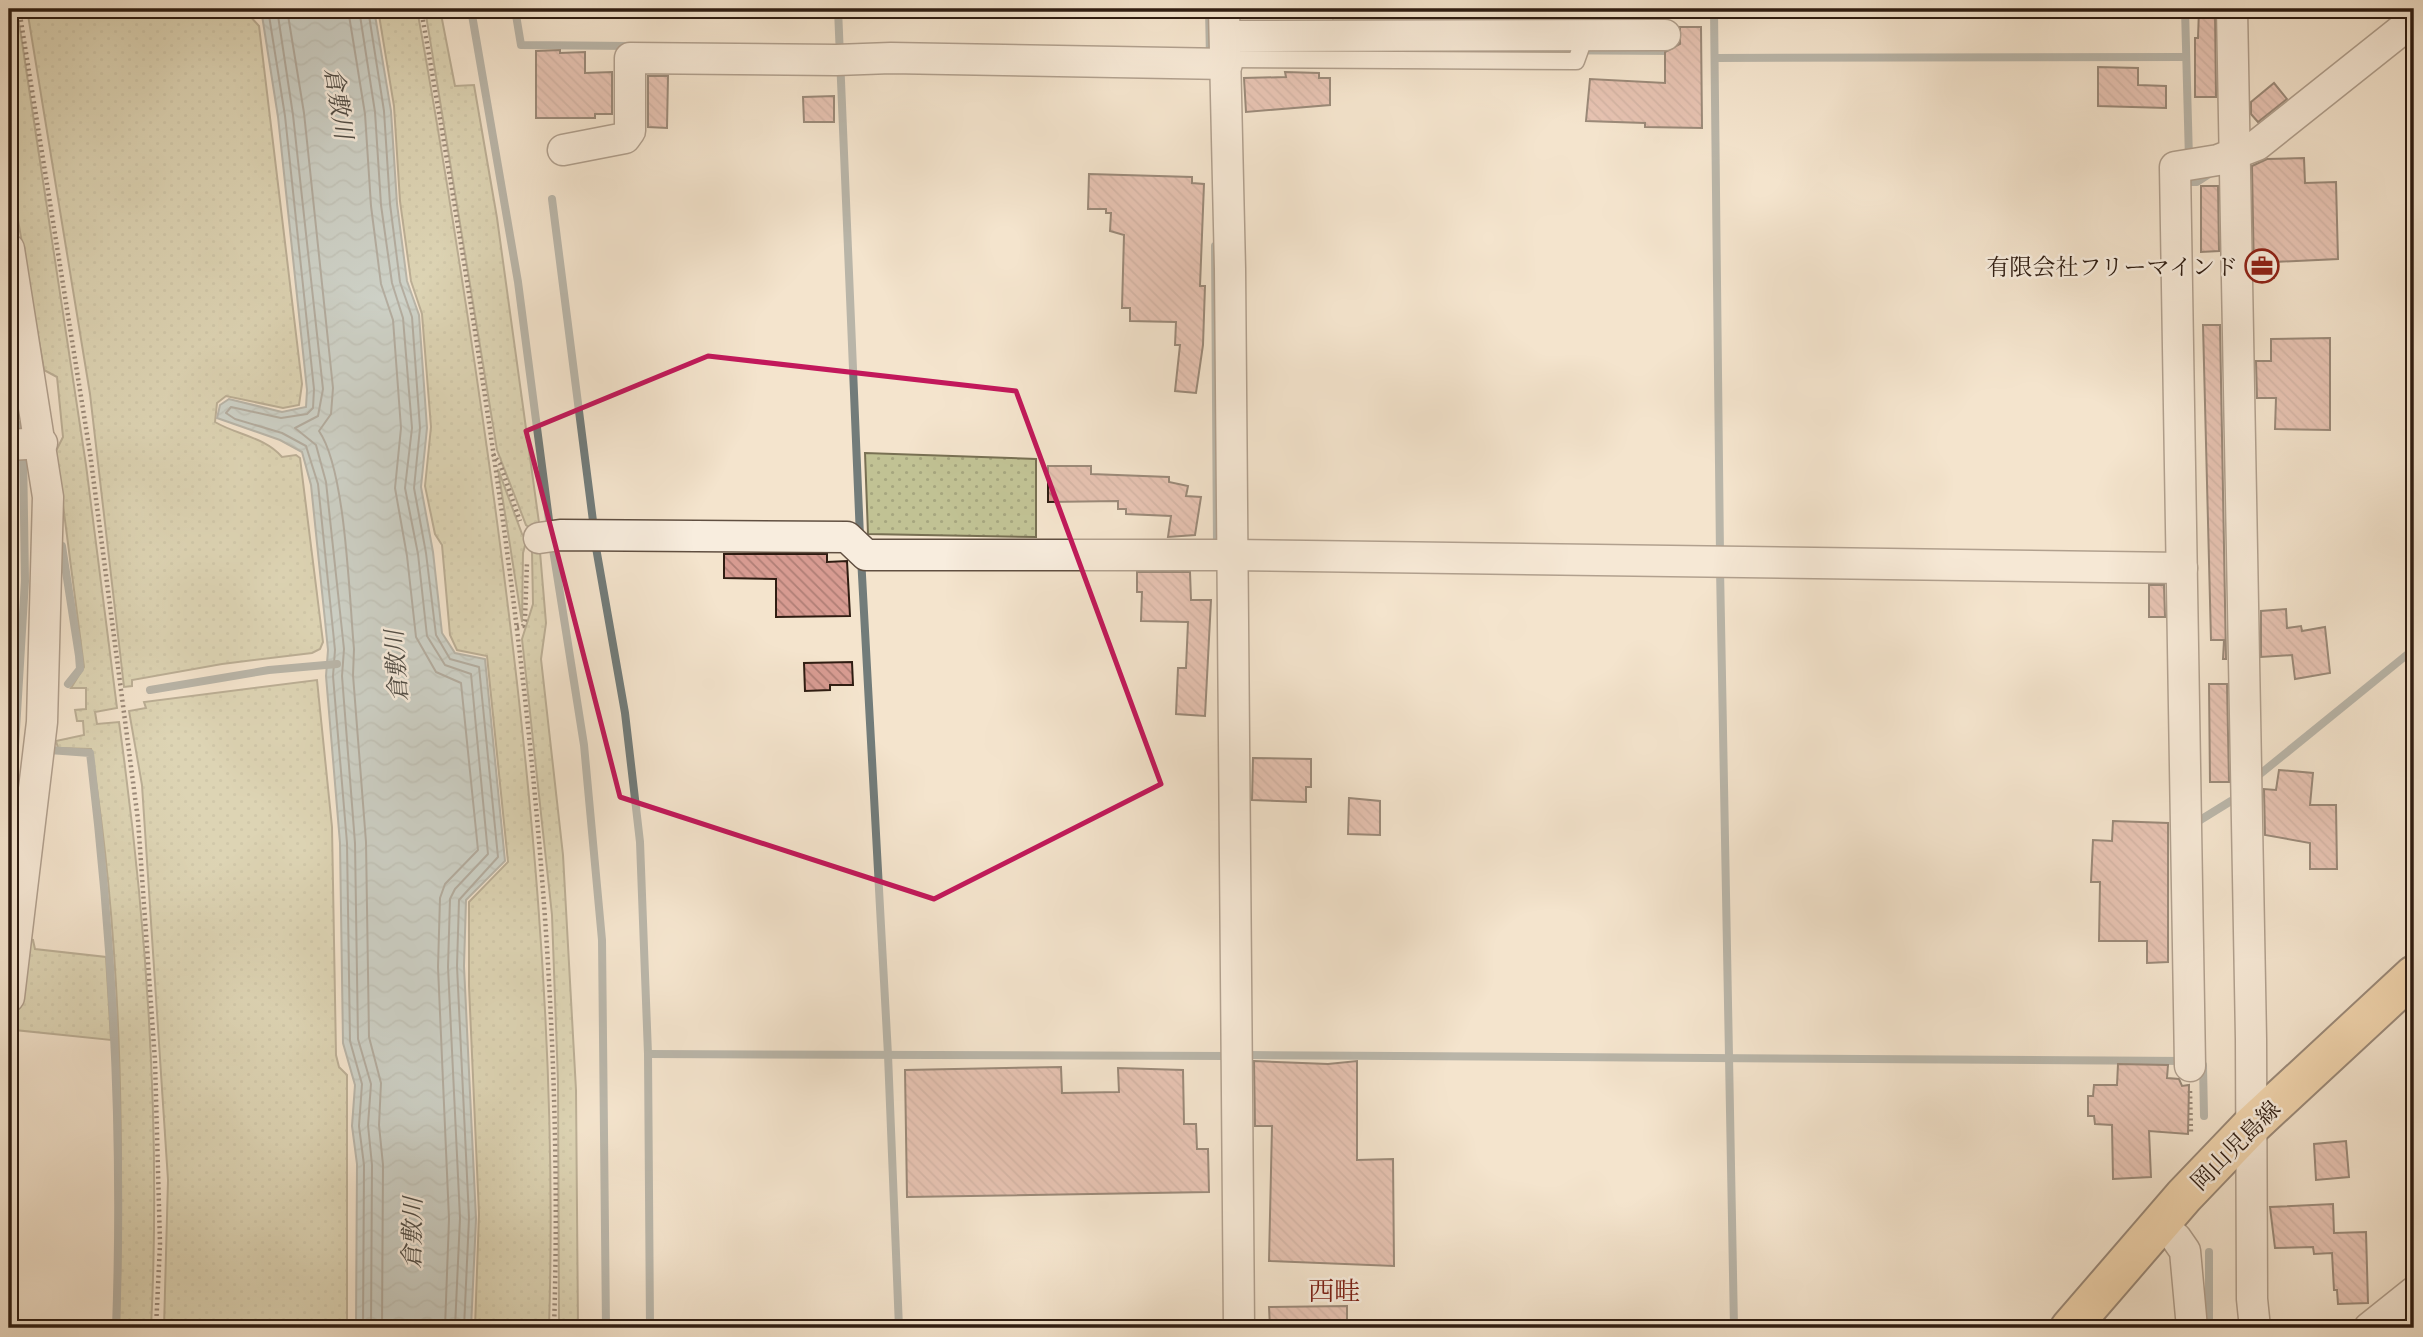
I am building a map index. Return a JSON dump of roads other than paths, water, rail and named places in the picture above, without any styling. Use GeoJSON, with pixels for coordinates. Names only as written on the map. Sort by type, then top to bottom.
{"type":"FeatureCollection","features":[{"type":"Feature","properties":{"kind":"main road","name":"岡山児島線"},"geometry":{"type":"LineString","coordinates":[[2098,1328],[2176,1238],[2251,1142],[2414,975]]}},
{"type":"Feature","properties":{"kind":"main road","name":"岡山児島線"},"geometry":{"type":"LineString","coordinates":[[2070,1328],[2184,1196],[2318,1091],[2414,1006]]}},
{"type":"Feature","properties":{"kind":"street"},"geometry":{"type":"LineString","coordinates":[[2232,9],[2255,1328]]}},
{"type":"Feature","properties":{"kind":"street"},"geometry":{"type":"LineString","coordinates":[[2190,1060],[2175,167],[2235,155],[2257,145],[2414,20]]}},
{"type":"Feature","properties":{"kind":"street"},"geometry":{"type":"LineString","coordinates":[[563,150],[625,138],[630,131],[630,58],[840,60],[1220,49],[1582,46],[1665,35]]}},
{"type":"Feature","properties":{"kind":"street"},"geometry":{"type":"LineString","coordinates":[[1220,49],[1222,555],[1239,1328]]}},
{"type":"Feature","properties":{"kind":"street"},"geometry":{"type":"LineString","coordinates":[[9,249],[24,444],[48,497],[42,722],[9,997]]}},
{"type":"Feature","properties":{"kind":"street"},"geometry":{"type":"LineString","coordinates":[[543,537],[594,536],[1222,555],[1720,562],[2182,563]]}},
{"type":"Feature","properties":{"kind":"street"},"geometry":{"type":"LineString","coordinates":[[2176,1238],[2185,1251],[2192,1328]]}},
{"type":"Feature","properties":{"kind":"street"},"geometry":{"type":"LineString","coordinates":[[2369,1328],[2414,1292]]}},
{"type":"Feature","properties":{"kind":"water","name":"倉敷川"},"geometry":{"type":"Polygon","coordinates":[[[261,9],[374,9],[391,111],[397,204],[407,281],[419,315],[427,428],[421,487],[433,552],[442,633],[455,653],[485,659],[505,861],[466,900],[464,966],[476,1219],[471,1328],[356,1328],[357,1164],[352,1126],[355,1085],[343,1043],[340,843],[326,676],[328,650],[311,485],[302,452],[280,440],[217,418],[220,405],[229,399],[282,412],[306,407],[307,390],[278,117],[261,9]]]}},
{"type":"Feature","properties":{"kind":"waterway"},"geometry":{"type":"LineString","coordinates":[[471,9],[518,282],[552,543],[584,745],[602,940],[606,1328]]}},
{"type":"Feature","properties":{"kind":"waterway"},"geometry":{"type":"LineString","coordinates":[[515,9],[521,45],[630,46]]}},
{"type":"Feature","properties":{"kind":"waterway"},"geometry":{"type":"LineString","coordinates":[[838,9],[860,537]]}},
{"type":"Feature","properties":{"kind":"waterway"},"geometry":{"type":"LineString","coordinates":[[1209,9],[1210,58]]}},
{"type":"Feature","properties":{"kind":"waterway"},"geometry":{"type":"LineString","coordinates":[[1714,9],[1720,555]]}},
{"type":"Feature","properties":{"kind":"waterway"},"geometry":{"type":"LineString","coordinates":[[2185,9],[2189,160]]}},
{"type":"Feature","properties":{"kind":"waterway"},"geometry":{"type":"LineString","coordinates":[[1504,50],[1677,51]]}},
{"type":"Feature","properties":{"kind":"waterway"},"geometry":{"type":"LineString","coordinates":[[1715,58],[2186,57]]}},
{"type":"Feature","properties":{"kind":"waterway"},"geometry":{"type":"LineString","coordinates":[[2189,182],[2197,182],[2211,173]]}},
{"type":"Feature","properties":{"kind":"waterway"},"geometry":{"type":"LineString","coordinates":[[552,199],[594,529]]}},
{"type":"Feature","properties":{"kind":"waterway"},"geometry":{"type":"LineString","coordinates":[[1215,246],[1217,548]]}},
{"type":"Feature","properties":{"kind":"waterway"},"geometry":{"type":"LineString","coordinates":[[9,426],[22,425]]}},
{"type":"Feature","properties":{"kind":"waterway"},"geometry":{"type":"LineString","coordinates":[[9,845],[25,581],[23,450]]}},
{"type":"Feature","properties":{"kind":"waterway"},"geometry":{"type":"LineString","coordinates":[[595,542],[625,713],[640,842],[648,1054],[650,1328]]}},
{"type":"Feature","properties":{"kind":"waterway"},"geometry":{"type":"LineString","coordinates":[[62,546],[80,669],[68,684]]}},
{"type":"Feature","properties":{"kind":"waterway"},"geometry":{"type":"LineString","coordinates":[[861,557],[888,1055],[899,1328]]}},
{"type":"Feature","properties":{"kind":"waterway"},"geometry":{"type":"LineString","coordinates":[[1720,568],[1734,1328]]}},
{"type":"Feature","properties":{"kind":"waterway"},"geometry":{"type":"LineString","coordinates":[[2254,779],[2414,649]]}},
{"type":"Feature","properties":{"kind":"waterway"},"geometry":{"type":"LineString","coordinates":[[150,690],[269,670],[337,664]]}},
{"type":"Feature","properties":{"kind":"waterway"},"geometry":{"type":"LineString","coordinates":[[49,750],[90,753],[105,896],[114,1040],[118,1184],[116,1328]]}},
{"type":"Feature","properties":{"kind":"waterway"},"geometry":{"type":"LineString","coordinates":[[2197,822],[2231,801]]}},
{"type":"Feature","properties":{"kind":"waterway"},"geometry":{"type":"LineString","coordinates":[[648,1054],[1227,1056]]}},
{"type":"Feature","properties":{"kind":"waterway"},"geometry":{"type":"LineString","coordinates":[[1248,1055],[2186,1061]]}},
{"type":"Feature","properties":{"kind":"waterway"},"geometry":{"type":"LineString","coordinates":[[2203,1065],[2204,1116]]}},
{"type":"Feature","properties":{"kind":"waterway"},"geometry":{"type":"LineString","coordinates":[[2209,1252],[2209,1328]]}},
{"type":"Feature","properties":{"kind":"place","name":"有限会社フリーマインド"},"geometry":{"type":"Point","coordinates":[2262,266]}},
{"type":"Feature","properties":{"kind":"district","name":"西畦"},"geometry":{"type":"Point","coordinates":[1334,1290]}}]}
